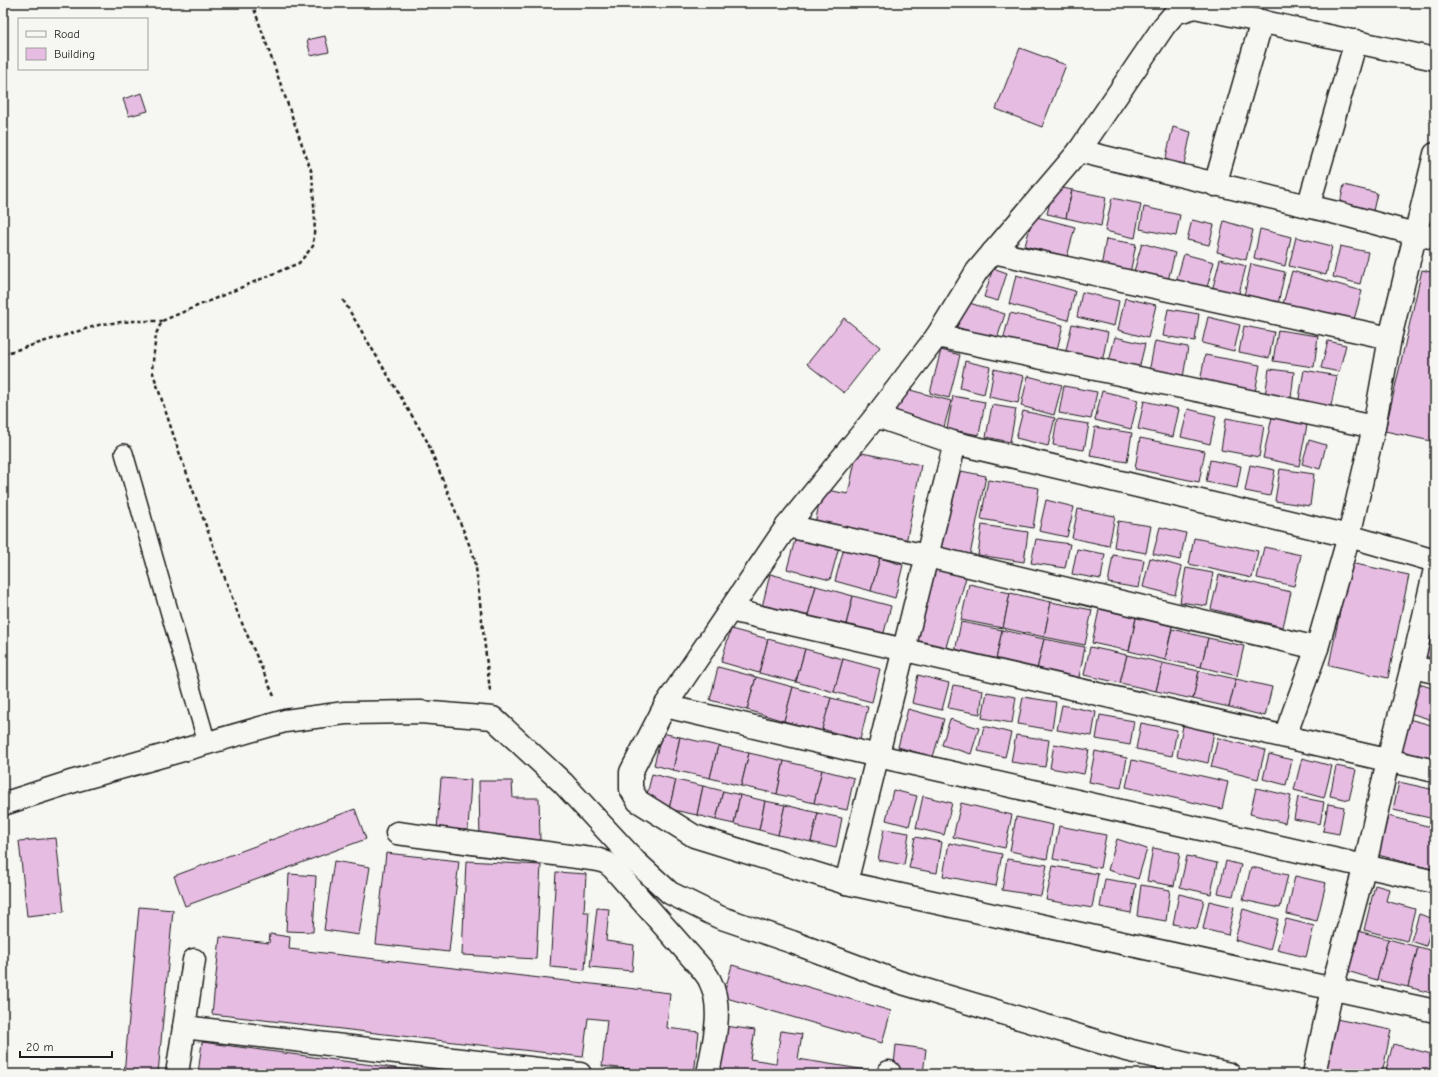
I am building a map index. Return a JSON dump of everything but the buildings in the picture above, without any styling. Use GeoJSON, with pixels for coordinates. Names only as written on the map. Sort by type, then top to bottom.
{"type":"FeatureCollection","features":[{"type":"Feature","properties":{"kind":"street"},"geometry":{"type":"LineString","coordinates":[[1435,58],[1195,7],[1175,13],[1164,26],[1079,151],[977,271],[937,336],[876,416],[787,526],[665,706],[631,772],[631,788],[638,802],[694,836],[846,883],[1435,1011]]}},
{"type":"Feature","properties":{"kind":"street"},"geometry":{"type":"LineString","coordinates":[[1215,185],[1262,22]]}},
{"type":"Feature","properties":{"kind":"street"},"geometry":{"type":"LineString","coordinates":[[1308,207],[1356,41]]}},
{"type":"Feature","properties":{"kind":"street"},"geometry":{"type":"LineString","coordinates":[[1079,151],[1215,185],[1345,215],[1425,236]]}},
{"type":"Feature","properties":{"kind":"street"},"geometry":{"type":"LineString","coordinates":[[1285,736],[1317,648],[1350,536],[1374,427],[1390,338],[1425,236],[1435,154]]}},
{"type":"Feature","properties":{"kind":"street"},"geometry":{"type":"LineString","coordinates":[[993,252],[1390,338]]}},
{"type":"Feature","properties":{"kind":"street"},"geometry":{"type":"LineString","coordinates":[[937,336],[1374,427]]}},
{"type":"Feature","properties":{"kind":"street"},"geometry":{"type":"LineString","coordinates":[[876,416],[955,443],[1350,536],[1435,561]]}},
{"type":"Feature","properties":{"kind":"street"},"geometry":{"type":"LineString","coordinates":[[846,883],[955,443]]}},
{"type":"Feature","properties":{"kind":"street"},"geometry":{"type":"LineString","coordinates":[[787,526],[927,556],[1317,648]]}},
{"type":"Feature","properties":{"kind":"street"},"geometry":{"type":"LineString","coordinates":[[1314,1074],[1332,989],[1365,865],[1388,760],[1435,569]]}},
{"type":"Feature","properties":{"kind":"street"},"geometry":{"type":"LineString","coordinates":[[730,610],[1435,771]]}},
{"type":"Feature","properties":{"kind":"street"},"geometry":{"type":"LineString","coordinates":[[1412,667],[1435,672]]}},
{"type":"Feature","properties":{"kind":"street"},"geometry":{"type":"LineString","coordinates":[[665,706],[878,756],[1435,882]]}},
{"type":"Feature","properties":{"kind":"street"},"geometry":{"type":"LineString","coordinates":[[3,804],[74,780],[285,721],[345,713],[420,712],[493,718],[563,783],[635,861],[670,893],[719,917],[792,942],[899,982],[1123,1049],[1229,1074]]}},
{"type":"Feature","properties":{"kind":"street"},"geometry":{"type":"LineString","coordinates":[[397,833],[599,860],[607,863],[710,980],[715,994],[717,1019],[708,1074]]}},
{"type":"Feature","properties":{"kind":"street"},"geometry":{"type":"LineString","coordinates":[[177,1074],[194,960]]}},
{"type":"Feature","properties":{"kind":"street"},"geometry":{"type":"LineString","coordinates":[[184,1027],[580,1074]]}},
{"type":"Feature","properties":{"kind":"lane"},"geometry":{"type":"LineString","coordinates":[[124,453],[208,743]]}},
{"type":"Feature","properties":{"kind":"path"},"geometry":{"type":"LineString","coordinates":[[3,354],[102,324],[133,321],[162,321],[299,264],[313,246],[315,221],[312,173],[252,3]]}},
{"type":"Feature","properties":{"kind":"path"},"geometry":{"type":"LineString","coordinates":[[343,300],[427,441],[475,559],[493,718]]}},
{"type":"Feature","properties":{"kind":"path"},"geometry":{"type":"LineString","coordinates":[[162,321],[156,334],[152,370],[178,449],[238,614],[285,721]]}}]}
